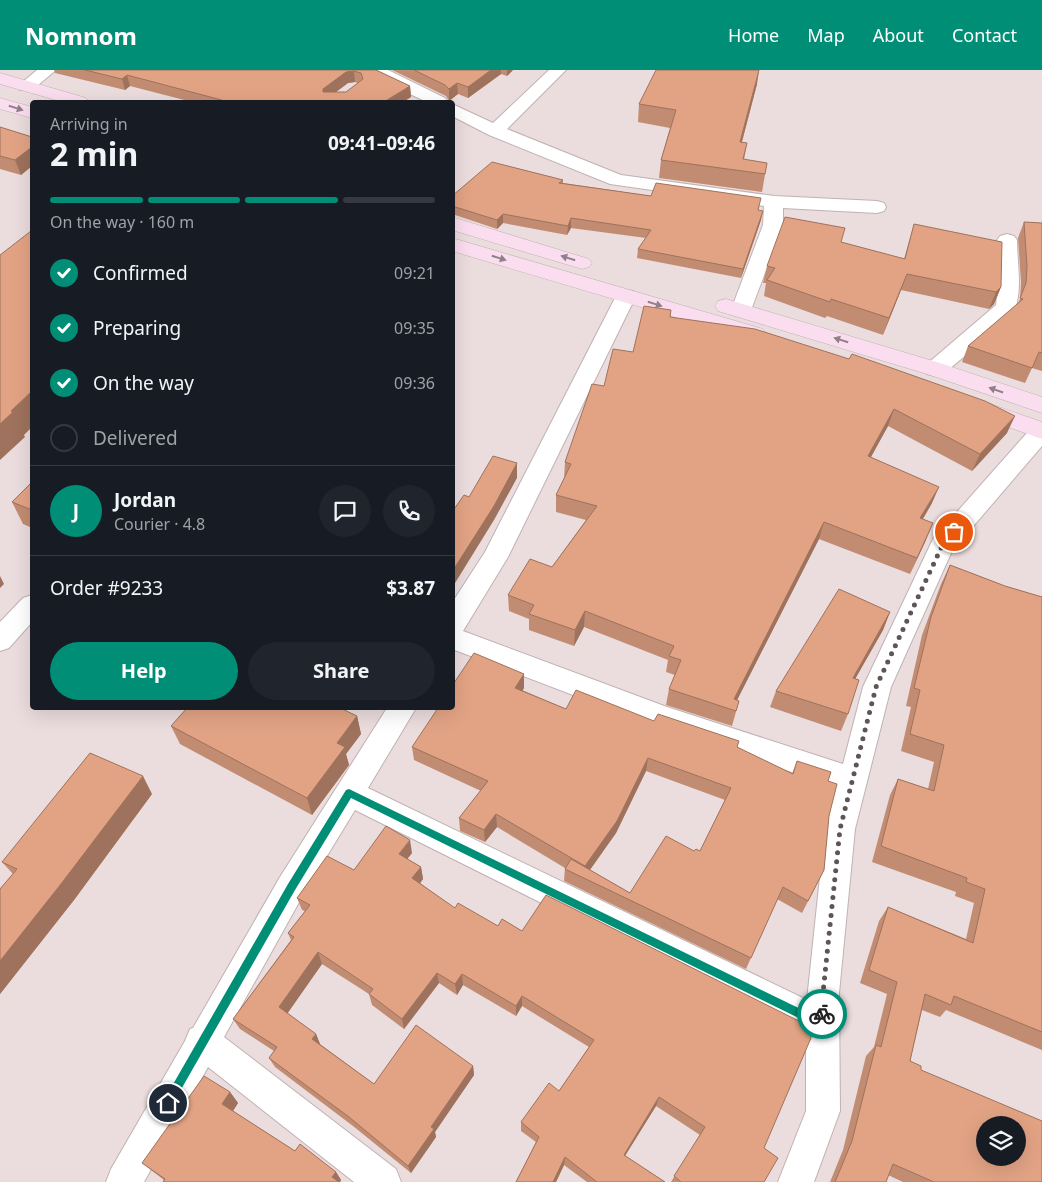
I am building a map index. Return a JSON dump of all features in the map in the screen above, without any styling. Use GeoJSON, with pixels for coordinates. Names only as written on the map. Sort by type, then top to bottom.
{"type":"FeatureCollection","features":[{"type":"Feature","properties":{"kind":"street"},"geometry":{"type":"LineString","coordinates":[[26,86],[48,70]]}},
{"type":"Feature","properties":{"kind":"street"},"geometry":{"type":"LineString","coordinates":[[380,70],[379,73],[435,100]]}},
{"type":"Feature","properties":{"kind":"street"},"geometry":{"type":"LineString","coordinates":[[496,130],[558,70]]}},
{"type":"Feature","properties":{"kind":"street"},"geometry":{"type":"LineString","coordinates":[[0,78],[73,100]]}},
{"type":"Feature","properties":{"kind":"street"},"geometry":{"type":"LineString","coordinates":[[0,103],[30,112]]}},
{"type":"Feature","properties":{"kind":"street"},"geometry":{"type":"LineString","coordinates":[[455,110],[496,130],[617,180],[774,202],[877,207]]}},
{"type":"Feature","properties":{"kind":"street"},"geometry":{"type":"LineString","coordinates":[[741,310],[773,225],[774,202]]}},
{"type":"Feature","properties":{"kind":"street"},"geometry":{"type":"LineString","coordinates":[[455,224],[935,369],[1042,405]]}},
{"type":"Feature","properties":{"kind":"street"},"geometry":{"type":"LineString","coordinates":[[935,369],[998,316],[1006,307],[1008,286],[1007,240]]}},
{"type":"Feature","properties":{"kind":"street"},"geometry":{"type":"LineString","coordinates":[[455,245],[847,362],[884,375]]}},
{"type":"Feature","properties":{"kind":"street"},"geometry":{"type":"LineString","coordinates":[[455,621],[495,557],[626,296]]}},
{"type":"Feature","properties":{"kind":"street"},"geometry":{"type":"LineString","coordinates":[[796,1182],[823,1111],[823,993],[840,829],[876,687],[942,546],[1042,431],[958,401]]}},
{"type":"Feature","properties":{"kind":"street"},"geometry":{"type":"LineString","coordinates":[[0,640],[30,607]]}},
{"type":"Feature","properties":{"kind":"street"},"geometry":{"type":"LineString","coordinates":[[455,639],[662,718],[852,780]]}},
{"type":"Feature","properties":{"kind":"street"},"geometry":{"type":"LineString","coordinates":[[124,1182],[202,1040],[291,887],[401,710]]}},
{"type":"Feature","properties":{"kind":"street"},"geometry":{"type":"LineString","coordinates":[[349,793],[822,1024]]}},
{"type":"Feature","properties":{"kind":"street"},"geometry":{"type":"LineString","coordinates":[[202,1040],[383,1182]]}},
{"type":"Feature","properties":{"kind":"building"},"geometry":{"type":"Polygon","coordinates":[[[85,70],[376,70],[410,86],[387,100],[221,100],[127,75],[122,79],[85,70]],[[354,71],[346,72],[323,89],[323,92],[346,92],[363,79],[361,73],[354,71]]]}},
{"type":"Feature","properties":{"kind":"building"},"geometry":{"type":"Polygon","coordinates":[[[414,70],[491,70],[468,87],[457,83],[449,89],[445,85],[414,70]]]}},
{"type":"Feature","properties":{"kind":"building"},"geometry":{"type":"Polygon","coordinates":[[[656,70],[759,70],[740,142],[747,143],[743,159],[767,163],[765,174],[661,160],[676,110],[639,104],[656,70]]]}},
{"type":"Feature","properties":{"kind":"building"},"geometry":{"type":"Polygon","coordinates":[[[0,127],[30,136],[30,149],[15,160],[0,156],[0,127]]]}},
{"type":"Feature","properties":{"kind":"building"},"geometry":{"type":"Polygon","coordinates":[[[492,162],[563,180],[559,183],[651,196],[656,183],[761,198],[758,210],[763,211],[743,269],[638,249],[651,230],[571,218],[568,226],[503,214],[497,220],[455,207],[455,193],[492,162]]]}},
{"type":"Feature","properties":{"kind":"building"},"geometry":{"type":"Polygon","coordinates":[[[785,217],[845,228],[841,242],[905,259],[914,224],[1002,242],[1001,287],[996,292],[907,274],[889,318],[831,299],[830,302],[767,280],[775,268],[767,266],[785,217]]]}},
{"type":"Feature","properties":{"kind":"building"},"geometry":{"type":"Polygon","coordinates":[[[1024,222],[1042,223],[1042,353],[1039,352],[1032,368],[968,346],[1023,299],[1020,298],[1026,283],[1027,266],[1024,222]]]}},
{"type":"Feature","properties":{"kind":"building"},"geometry":{"type":"Polygon","coordinates":[[[30,232],[30,393],[0,424],[0,255],[30,232]]]}},
{"type":"Feature","properties":{"kind":"building"},"geometry":{"type":"Polygon","coordinates":[[[644,306],[671,310],[670,317],[755,329],[849,359],[852,354],[985,401],[1015,416],[980,454],[894,409],[868,456],[939,487],[920,518],[933,523],[917,558],[824,522],[734,699],[739,701],[736,711],[669,689],[681,660],[669,656],[674,646],[585,611],[575,630],[529,614],[534,605],[508,595],[530,559],[552,567],[597,506],[556,495],[571,464],[565,462],[592,384],[604,386],[613,349],[633,352],[644,306]]]}},
{"type":"Feature","properties":{"kind":"building"},"geometry":{"type":"Polygon","coordinates":[[[493,456],[517,463],[494,506],[455,567],[455,508],[464,495],[469,497],[493,456]]]}},
{"type":"Feature","properties":{"kind":"building"},"geometry":{"type":"Polygon","coordinates":[[[30,484],[30,509],[12,502],[30,484]]]}},
{"type":"Feature","properties":{"kind":"building"},"geometry":{"type":"Polygon","coordinates":[[[950,565],[1005,586],[1042,597],[1042,1032],[954,996],[951,1005],[925,994],[910,1061],[921,1066],[921,1070],[1042,1121],[1042,1182],[934,1182],[893,1164],[886,1182],[835,1182],[852,1141],[876,1045],[881,1047],[897,982],[869,970],[888,907],[973,943],[985,889],[966,882],[967,878],[881,846],[898,779],[934,791],[944,745],[910,734],[920,690],[914,688],[931,617],[950,565]]]}},
{"type":"Feature","properties":{"kind":"building"},"geometry":{"type":"Polygon","coordinates":[[[839,589],[890,612],[853,678],[859,680],[848,714],[776,691],[839,589]]]}},
{"type":"Feature","properties":{"kind":"building"},"geometry":{"type":"Polygon","coordinates":[[[474,653],[524,674],[515,688],[566,709],[576,690],[654,721],[658,714],[739,741],[737,747],[793,774],[797,761],[831,772],[828,781],[837,784],[829,816],[824,870],[808,901],[783,887],[751,958],[565,869],[571,859],[630,893],[666,836],[694,851],[696,849],[700,851],[731,788],[648,758],[617,821],[585,866],[496,814],[484,830],[459,818],[488,781],[412,747],[437,710],[455,710],[455,682],[474,653]]]}},
{"type":"Feature","properties":{"kind":"building"},"geometry":{"type":"Polygon","coordinates":[[[185,710],[344,710],[357,716],[337,743],[345,747],[307,798],[171,726],[185,710]]]}},
{"type":"Feature","properties":{"kind":"building"},"geometry":{"type":"Polygon","coordinates":[[[90,753],[143,776],[0,961],[0,889],[17,869],[2,862],[90,753]]]}},
{"type":"Feature","properties":{"kind":"building"},"geometry":{"type":"Polygon","coordinates":[[[386,826],[410,840],[399,854],[421,867],[412,878],[455,908],[458,903],[498,926],[502,919],[522,931],[546,895],[811,1027],[811,1038],[764,1148],[778,1158],[764,1182],[681,1182],[674,1176],[705,1127],[659,1097],[624,1155],[665,1182],[597,1182],[565,1157],[553,1182],[516,1182],[539,1137],[521,1122],[549,1083],[559,1091],[594,1040],[522,996],[516,1006],[462,974],[455,984],[437,973],[402,1019],[369,994],[373,989],[318,952],[279,1007],[316,1034],[312,1039],[374,1084],[416,1025],[473,1066],[431,1127],[434,1129],[408,1166],[349,1117],[269,1058],[277,1047],[233,1019],[294,937],[288,933],[310,905],[297,898],[327,856],[354,870],[386,826]]]}},
{"type":"Feature","properties":{"kind":"building"},"geometry":{"type":"Polygon","coordinates":[[[204,1076],[230,1092],[222,1104],[295,1151],[300,1144],[336,1172],[332,1177],[339,1182],[163,1182],[165,1179],[142,1163],[204,1076]]]}},
{"type":"Feature","properties":{"kind":"way so far"},"geometry":{"type":"LineString","coordinates":[[822,1014],[840,829],[876,687],[942,546],[954,532]]}},
{"type":"Feature","properties":{"kind":"route"},"geometry":{"type":"LineString","coordinates":[[168,1103],[202,1040],[291,887],[349,793],[822,1024],[822,1014]]}}]}
